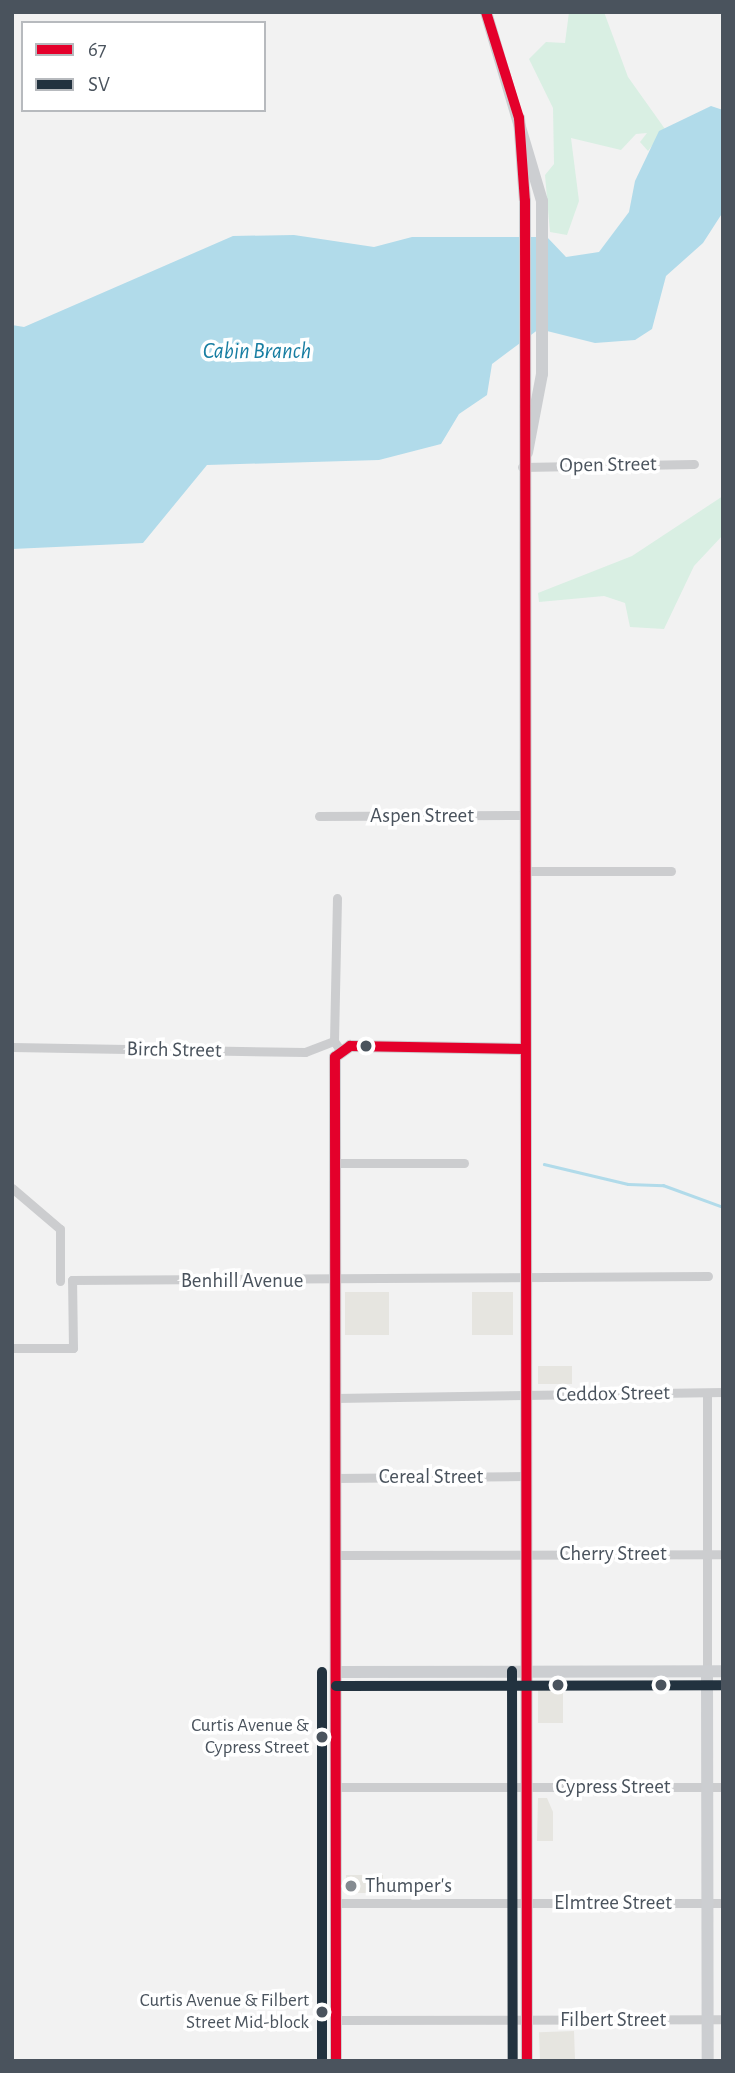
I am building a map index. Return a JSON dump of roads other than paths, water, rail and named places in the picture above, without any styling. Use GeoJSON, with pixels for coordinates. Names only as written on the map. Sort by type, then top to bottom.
{"type":"FeatureCollection","features":[{"type":"Feature","properties":{"kind":"main road"},"geometry":{"type":"LineString","coordinates":[[486,12],[538,178],[542,227],[539,405],[522,467]]}},
{"type":"Feature","properties":{"kind":"main road"},"geometry":{"type":"LineString","coordinates":[[519,118],[524,227],[525,346],[522,467],[527,2061]]}},
{"type":"Feature","properties":{"kind":"main road"},"geometry":{"type":"LineString","coordinates":[[336,2061],[337,1045]]}},
{"type":"Feature","properties":{"kind":"main road","name":"Birch Street"},"geometry":{"type":"LineString","coordinates":[[337,1045],[525,1049]]}},
{"type":"Feature","properties":{"kind":"main road"},"geometry":{"type":"LineString","coordinates":[[494,1047],[518,1057],[525,1190]]}},
{"type":"Feature","properties":{"kind":"main road"},"geometry":{"type":"LineString","coordinates":[[707,1671],[708,2061]]}},
{"type":"Feature","properties":{"kind":"main road"},"geometry":{"type":"LineString","coordinates":[[336,1672],[723,1671]]}},
{"type":"Feature","properties":{"kind":"street","name":"Open Street"},"geometry":{"type":"LineString","coordinates":[[522,467],[694,464]]}},
{"type":"Feature","properties":{"kind":"street","name":"Aspen Street"},"geometry":{"type":"LineString","coordinates":[[320,816],[524,815]]}},
{"type":"Feature","properties":{"kind":"street"},"geometry":{"type":"LineString","coordinates":[[524,871],[671,871]]}},
{"type":"Feature","properties":{"kind":"street"},"geometry":{"type":"LineString","coordinates":[[337,898],[337,1045]]}},
{"type":"Feature","properties":{"kind":"street","name":"Birch Street"},"geometry":{"type":"LineString","coordinates":[[12,1047],[305,1052],[337,1045]]}},
{"type":"Feature","properties":{"kind":"street"},"geometry":{"type":"LineString","coordinates":[[336,1163],[464,1163]]}},
{"type":"Feature","properties":{"kind":"street"},"geometry":{"type":"LineString","coordinates":[[12,1188],[60,1229],[60,1282]]}},
{"type":"Feature","properties":{"kind":"street","name":"Benhill Avenue"},"geometry":{"type":"LineString","coordinates":[[12,1348],[73,1348],[72,1280],[526,1281],[708,1276]]}},
{"type":"Feature","properties":{"kind":"street"},"geometry":{"type":"LineString","coordinates":[[707,1392],[707,1671]]}},
{"type":"Feature","properties":{"kind":"street","name":"Ceddox Street"},"geometry":{"type":"LineString","coordinates":[[335,1398],[723,1392]]}},
{"type":"Feature","properties":{"kind":"street","name":"Cereal Street"},"geometry":{"type":"LineString","coordinates":[[335,1478],[526,1476]]}},
{"type":"Feature","properties":{"kind":"street","name":"Cherry Street"},"geometry":{"type":"LineString","coordinates":[[335,1555],[723,1554]]}},
{"type":"Feature","properties":{"kind":"street","name":"Cypress Street"},"geometry":{"type":"LineString","coordinates":[[336,1787],[723,1787]]}},
{"type":"Feature","properties":{"kind":"street","name":"Elmtree Street"},"geometry":{"type":"LineString","coordinates":[[336,1903],[723,1903]]}},
{"type":"Feature","properties":{"kind":"street","name":"Filbert Street"},"geometry":{"type":"LineString","coordinates":[[336,2020],[723,2019]]}},
{"type":"Feature","properties":{"kind":"water","name":"Cabin Branch"},"geometry":{"type":"Polygon","coordinates":[[[711,106],[723,110],[723,212],[703,243],[666,276],[652,329],[635,340],[595,343],[539,329],[492,364],[487,395],[459,414],[441,444],[379,460],[207,465],[143,543],[12,549],[12,325],[24,327],[233,236],[294,235],[374,247],[412,237],[547,237],[566,257],[599,252],[629,212],[635,181],[659,131],[711,106]]]}},
{"type":"Feature","properties":{"kind":"waterway"},"geometry":{"type":"LineString","coordinates":[[544,1164],[628,1184],[663,1185],[723,1207]]}},
{"type":"Feature","properties":{"kind":"place","name":"Curtis Avenue & Cypress Street"},"geometry":{"type":"Point","coordinates":[322,1737]}},
{"type":"Feature","properties":{"kind":"place","name":"Thumper's"},"geometry":{"type":"Point","coordinates":[351,1886]}},
{"type":"Feature","properties":{"kind":"place","name":"Curtis Avenue & Filbert Street Mid-block"},"geometry":{"type":"Point","coordinates":[322,2012]}}]}
